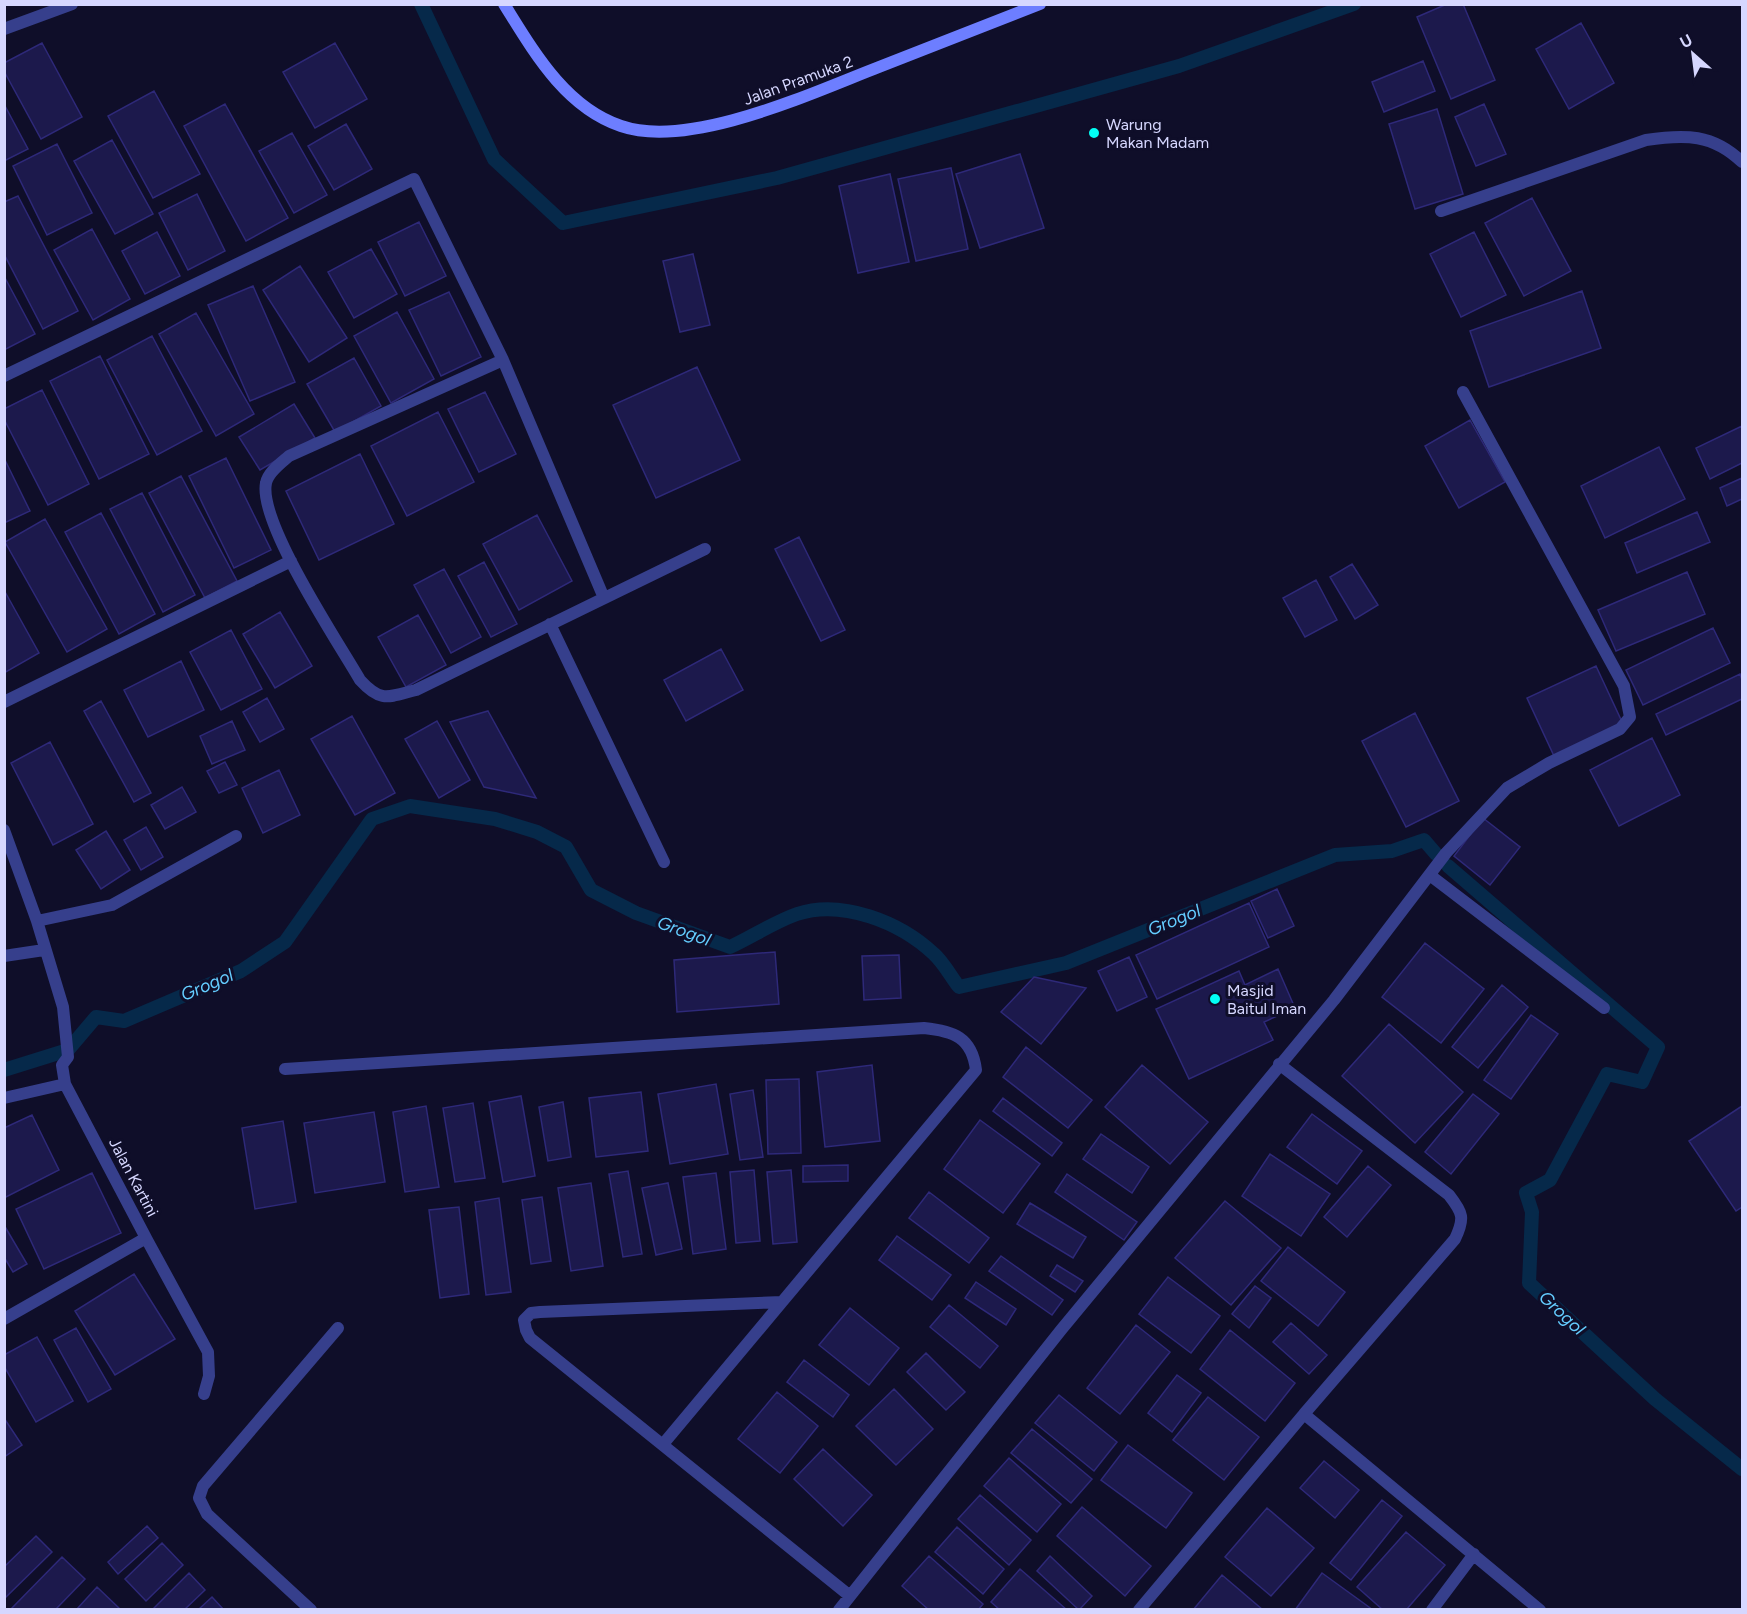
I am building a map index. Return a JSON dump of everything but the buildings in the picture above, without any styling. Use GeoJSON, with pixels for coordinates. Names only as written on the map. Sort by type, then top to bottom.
{"type":"FeatureCollection","features":[{"type":"Feature","properties":{"kind":"main road","name":"Jalan Pramuka 2"},"geometry":{"type":"LineString","coordinates":[[504,4],[539,59],[567,92],[592,111],[622,127],[657,131],[705,126],[759,114],[1040,4]]}},
{"type":"Feature","properties":{"kind":"street"},"geometry":{"type":"LineString","coordinates":[[4,29],[72,4]]}},
{"type":"Feature","properties":{"kind":"street"},"geometry":{"type":"LineString","coordinates":[[1441,212],[1646,140],[1678,135],[1712,140],[1743,162]]}},
{"type":"Feature","properties":{"kind":"street"},"geometry":{"type":"LineString","coordinates":[[4,376],[414,179],[503,360],[604,598]]}},
{"type":"Feature","properties":{"kind":"street"},"geometry":{"type":"LineString","coordinates":[[503,360],[289,456],[275,469],[266,482],[265,501],[291,561],[360,680],[373,694],[389,697],[416,690],[705,549]]}},
{"type":"Feature","properties":{"kind":"street"},"geometry":{"type":"LineString","coordinates":[[839,1610],[1061,1330],[1334,1000],[1431,876],[1446,853],[1507,788],[1549,763],[1620,729],[1630,717],[1624,686],[1463,392]]}},
{"type":"Feature","properties":{"kind":"street"},"geometry":{"type":"LineString","coordinates":[[4,702],[291,561]]}},
{"type":"Feature","properties":{"kind":"street"},"geometry":{"type":"LineString","coordinates":[[550,624],[664,862]]}},
{"type":"Feature","properties":{"kind":"street"},"geometry":{"type":"LineString","coordinates":[[4,830],[37,921],[44,950],[4,956]]}},
{"type":"Feature","properties":{"kind":"street"},"geometry":{"type":"LineString","coordinates":[[37,921],[112,905],[236,836]]}},
{"type":"Feature","properties":{"kind":"street"},"geometry":{"type":"LineString","coordinates":[[1431,876],[1604,1008]]}},
{"type":"Feature","properties":{"kind":"street","name":"Jalan Kartini"},"geometry":{"type":"LineString","coordinates":[[4,1319],[147,1238],[65,1084],[63,1008],[44,950]]}},
{"type":"Feature","properties":{"kind":"street"},"geometry":{"type":"LineString","coordinates":[[285,1069],[924,1028],[960,1035],[970,1047],[976,1070],[664,1443]]}},
{"type":"Feature","properties":{"kind":"street"},"geometry":{"type":"LineString","coordinates":[[1139,1610],[1455,1239],[1463,1222],[1459,1207],[1449,1195],[1279,1064]]}},
{"type":"Feature","properties":{"kind":"street"},"geometry":{"type":"LineString","coordinates":[[4,1098],[65,1084]]}},
{"type":"Feature","properties":{"kind":"street"},"geometry":{"type":"LineString","coordinates":[[147,1238],[208,1352],[209,1376],[204,1394]]}},
{"type":"Feature","properties":{"kind":"street"},"geometry":{"type":"LineString","coordinates":[[782,1302],[540,1312],[531,1313],[524,1320],[530,1338],[664,1443],[850,1596]]}},
{"type":"Feature","properties":{"kind":"street"},"geometry":{"type":"LineString","coordinates":[[311,1610],[207,1514],[199,1498],[203,1486],[339,1328]]}},
{"type":"Feature","properties":{"kind":"street"},"geometry":{"type":"LineString","coordinates":[[1304,1414],[1540,1610]]}},
{"type":"Feature","properties":{"kind":"street"},"geometry":{"type":"LineString","coordinates":[[1432,1610],[1474,1554]]}},
{"type":"Feature","properties":{"kind":"waterway"},"geometry":{"type":"LineString","coordinates":[[421,4],[494,159],[563,223],[777,178],[1179,66],[1354,4]]}},
{"type":"Feature","properties":{"kind":"waterway","name":"Grogol"},"geometry":{"type":"LineString","coordinates":[[4,1070],[68,1050],[96,1017],[124,1021],[241,971],[285,942],[372,819],[410,806],[495,819],[537,832],[566,847],[591,890],[636,913],[730,947],[788,917],[814,910],[833,909],[870,916],[888,923],[920,942],[938,958],[959,987],[1066,963],[1335,855],[1392,851],[1424,840],[1436,854]]}},
{"type":"Feature","properties":{"kind":"waterway","name":"Grogol"},"geometry":{"type":"LineString","coordinates":[[1448,866],[1658,1047],[1642,1082],[1607,1074],[1550,1180],[1526,1193],[1532,1212],[1529,1283],[1655,1399],[1742,1469]]}},
{"type":"Feature","properties":{"kind":"place","name":"Warung Makan Madam"},"geometry":{"type":"Point","coordinates":[1094,133]}},
{"type":"Feature","properties":{"kind":"place","name":"Masjid Baitul Iman"},"geometry":{"type":"Point","coordinates":[1215,999]}}]}
